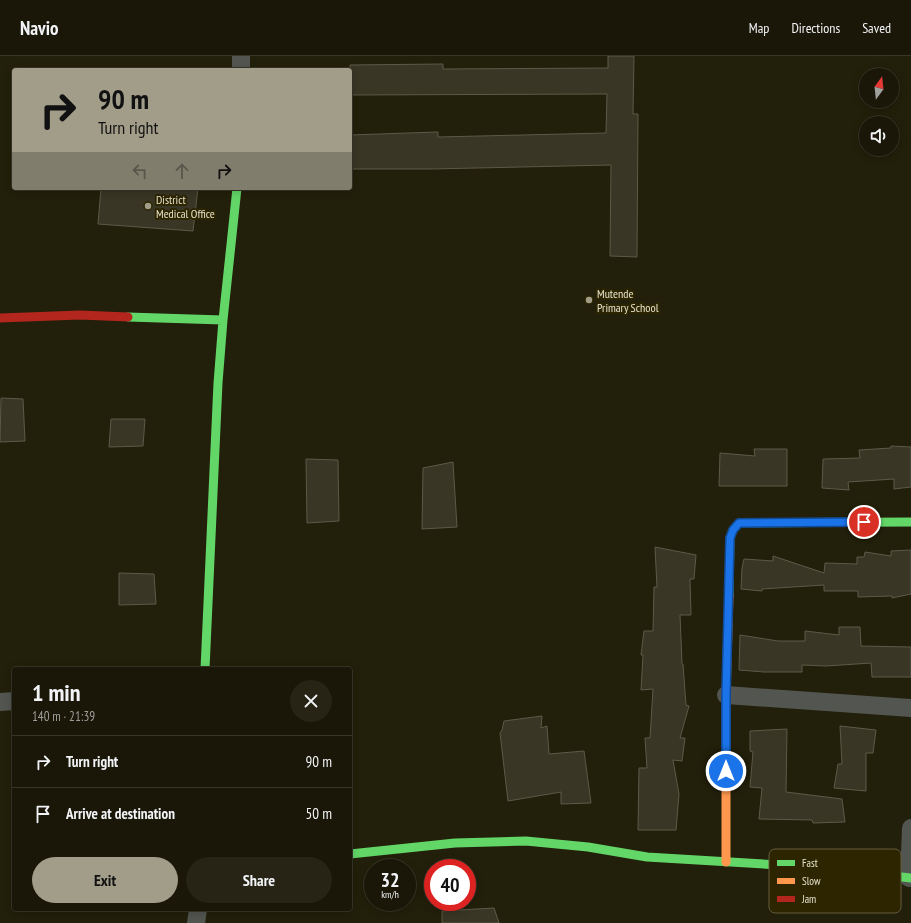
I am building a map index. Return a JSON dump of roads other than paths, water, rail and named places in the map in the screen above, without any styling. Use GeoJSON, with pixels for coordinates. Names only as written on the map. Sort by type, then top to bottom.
{"type":"FeatureCollection","features":[{"type":"Feature","properties":{"kind":"street"},"geometry":{"type":"LineString","coordinates":[[241,56],[241,68]]}},
{"type":"Feature","properties":{"kind":"street"},"geometry":{"type":"LineString","coordinates":[[205,667],[223,320],[237,190]]}},
{"type":"Feature","properties":{"kind":"street"},"geometry":{"type":"LineString","coordinates":[[0,318],[80,315],[223,320]]}},
{"type":"Feature","properties":{"kind":"street"},"geometry":{"type":"LineString","coordinates":[[726,862],[726,695],[730,538],[733,530],[739,523],[911,522]]}},
{"type":"Feature","properties":{"kind":"street"},"geometry":{"type":"LineString","coordinates":[[726,695],[911,708]]}},
{"type":"Feature","properties":{"kind":"street"},"geometry":{"type":"LineString","coordinates":[[0,702],[12,701]]}},
{"type":"Feature","properties":{"kind":"street"},"geometry":{"type":"LineString","coordinates":[[910,878],[911,828]]}},
{"type":"Feature","properties":{"kind":"street"},"geometry":{"type":"LineString","coordinates":[[352,854],[455,843],[526,841],[588,847],[648,857],[769,864]]}},
{"type":"Feature","properties":{"kind":"street"},"geometry":{"type":"LineString","coordinates":[[196,923],[198,911]]}},
{"type":"Feature","properties":{"kind":"place","name":"District Medical Office"},"geometry":{"type":"Point","coordinates":[148,206]}},
{"type":"Feature","properties":{"kind":"place","name":"Mutende Primary School"},"geometry":{"type":"Point","coordinates":[589,300]}}]}
